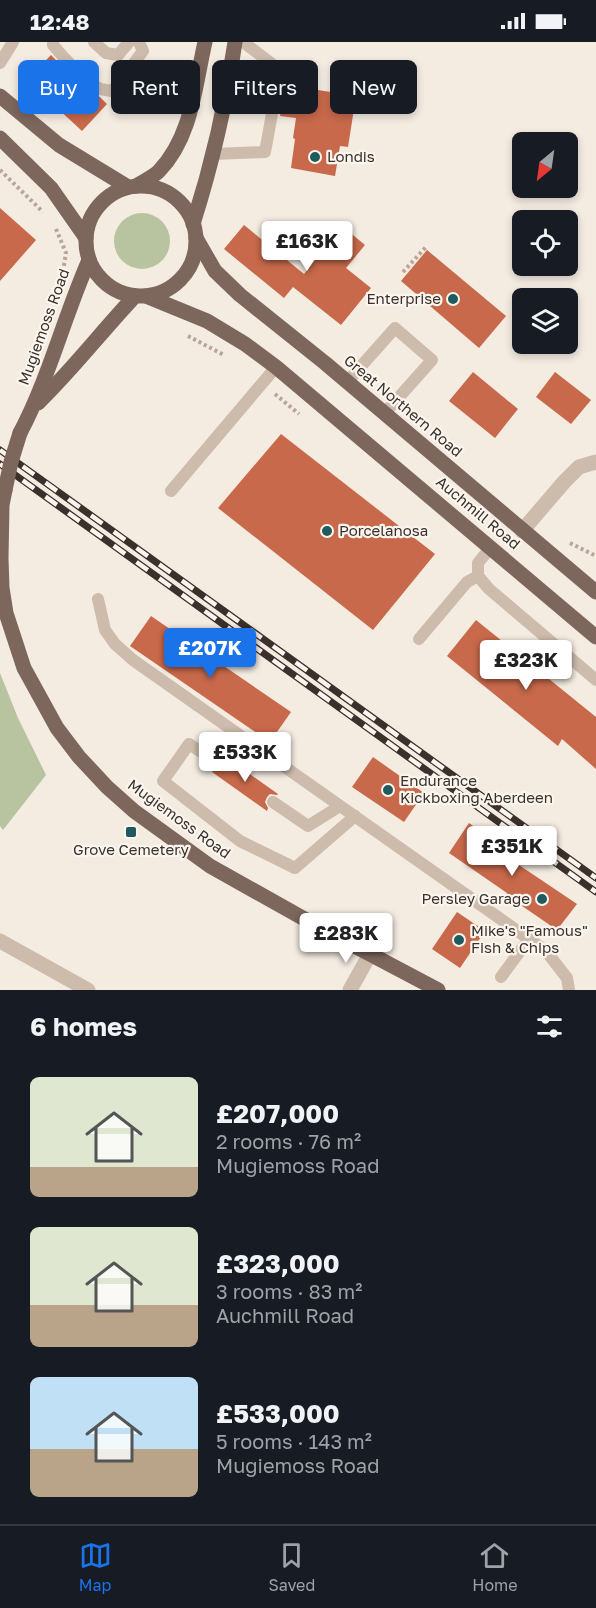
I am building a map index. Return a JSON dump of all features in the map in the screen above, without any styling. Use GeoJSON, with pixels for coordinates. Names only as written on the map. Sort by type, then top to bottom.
{"type":"FeatureCollection","features":[{"type":"Feature","properties":{"kind":"main road"},"geometry":{"type":"LineString","coordinates":[[206,42],[183,135],[159,172],[132,187],[112,194],[99,206],[89,221],[86,238],[89,260],[96,274],[107,285],[120,292],[140,296],[207,321],[245,344],[276,367]]}},
{"type":"Feature","properties":{"kind":"main road"},"geometry":{"type":"LineString","coordinates":[[140,296],[165,291],[181,279],[192,263],[195,251],[195,231],[228,92],[236,42]]}},
{"type":"Feature","properties":{"kind":"main road"},"geometry":{"type":"LineString","coordinates":[[0,96],[43,133],[76,157],[132,187],[154,188],[171,195],[185,208],[195,231]]}},
{"type":"Feature","properties":{"kind":"main road"},"geometry":{"type":"LineString","coordinates":[[0,138],[51,188],[86,238]]}},
{"type":"Feature","properties":{"kind":"main road","name":"Great Northern Road"},"geometry":{"type":"LineString","coordinates":[[195,231],[215,271],[240,295],[596,592]]}},
{"type":"Feature","properties":{"kind":"main road","name":"Mugiemoss Road"},"geometry":{"type":"LineString","coordinates":[[89,260],[34,406],[20,433],[4,490],[2,588],[6,613],[24,668],[57,728],[79,757],[134,811],[210,866],[438,990]]}},
{"type":"Feature","properties":{"kind":"main road","name":"Mugiemoss Road"},"geometry":{"type":"LineString","coordinates":[[34,406],[59,382],[103,330],[140,296]]}},
{"type":"Feature","properties":{"kind":"main road","name":"Auchmill Road"},"geometry":{"type":"LineString","coordinates":[[276,367],[596,637]]}},
{"type":"Feature","properties":{"kind":"street"},"geometry":{"type":"LineString","coordinates":[[522,531],[579,467],[596,462]]}},
{"type":"Feature","properties":{"kind":"street"},"geometry":{"type":"LineString","coordinates":[[0,940],[87,990]]}},
{"type":"Feature","properties":{"kind":"street"},"geometry":{"type":"LineString","coordinates":[[350,990],[370,954]]}},
{"type":"Feature","properties":{"kind":"lane"},"geometry":{"type":"LineString","coordinates":[[0,63],[13,42]]}},
{"type":"Feature","properties":{"kind":"lane"},"geometry":{"type":"LineString","coordinates":[[53,42],[64,59],[85,77],[100,89],[111,91],[143,51],[139,42]]}},
{"type":"Feature","properties":{"kind":"lane"},"geometry":{"type":"LineString","coordinates":[[94,42],[106,53],[118,55],[129,42]]}},
{"type":"Feature","properties":{"kind":"lane"},"geometry":{"type":"LineString","coordinates":[[214,154],[265,152],[280,70],[243,42]]}},
{"type":"Feature","properties":{"kind":"lane"},"geometry":{"type":"LineString","coordinates":[[347,382],[395,327],[432,360],[384,414]]}},
{"type":"Feature","properties":{"kind":"lane"},"geometry":{"type":"LineString","coordinates":[[171,491],[276,367]]}},
{"type":"Feature","properties":{"kind":"lane"},"geometry":{"type":"LineString","coordinates":[[490,547],[478,562],[478,576],[489,589],[596,680]]}},
{"type":"Feature","properties":{"kind":"lane"},"geometry":{"type":"LineString","coordinates":[[419,639],[467,582],[478,576]]}},
{"type":"Feature","properties":{"kind":"lane"},"geometry":{"type":"LineString","coordinates":[[98,599],[105,630],[115,644],[133,660],[546,951],[567,978],[569,990]]}},
{"type":"Feature","properties":{"kind":"lane"},"geometry":{"type":"LineString","coordinates":[[218,763],[189,744],[163,781],[240,841],[295,868],[355,816]]}},
{"type":"Feature","properties":{"kind":"lane"},"geometry":{"type":"LineString","coordinates":[[273,802],[308,826],[340,806]]}},
{"type":"Feature","properties":{"kind":"lane"},"geometry":{"type":"LineString","coordinates":[[501,977],[529,939]]}},
{"type":"Feature","properties":{"kind":"path"},"geometry":{"type":"LineString","coordinates":[[0,170],[44,213]]}},
{"type":"Feature","properties":{"kind":"path"},"geometry":{"type":"LineString","coordinates":[[52,221],[66,253],[62,273]]}},
{"type":"Feature","properties":{"kind":"path"},"geometry":{"type":"LineString","coordinates":[[403,272],[426,247]]}},
{"type":"Feature","properties":{"kind":"path"},"geometry":{"type":"LineString","coordinates":[[186,334],[226,357]]}},
{"type":"Feature","properties":{"kind":"path"},"geometry":{"type":"LineString","coordinates":[[262,383],[307,421]]}},
{"type":"Feature","properties":{"kind":"green space"},"geometry":{"type":"Polygon","coordinates":[[[142,213],[153,215],[162,221],[168,230],[170,241],[168,252],[162,261],[153,267],[142,269],[131,267],[122,261],[116,252],[114,241],[116,230],[122,221],[131,215],[142,213]]]}},
{"type":"Feature","properties":{"kind":"green space"},"geometry":{"type":"Polygon","coordinates":[[[0,673],[18,718],[46,775],[3,830],[0,826],[0,673]]]}},
{"type":"Feature","properties":{"kind":"building"},"geometry":{"type":"Polygon","coordinates":[[[51,55],[56,60],[46,60],[51,55]]]}},
{"type":"Feature","properties":{"kind":"building"},"geometry":{"type":"Polygon","coordinates":[[[318,90],[330,92],[330,114],[353,114],[348,147],[340,146],[335,176],[291,168],[296,118],[280,116],[280,114],[318,114],[318,90]]]}},
{"type":"Feature","properties":{"kind":"building"},"geometry":{"type":"Polygon","coordinates":[[[99,97],[107,104],[99,113],[99,97]]]}},
{"type":"Feature","properties":{"kind":"building"},"geometry":{"type":"Polygon","coordinates":[[[64,114],[98,114],[82,131],[64,114]]]}},
{"type":"Feature","properties":{"kind":"building"},"geometry":{"type":"Polygon","coordinates":[[[0,208],[36,240],[0,281],[0,208]]]}},
{"type":"Feature","properties":{"kind":"building"},"geometry":{"type":"Polygon","coordinates":[[[244,225],[304,274],[342,226],[365,245],[346,268],[371,288],[341,325],[293,287],[284,298],[224,249],[244,225]]]}},
{"type":"Feature","properties":{"kind":"building","name":"Enterprise"},"geometry":{"type":"Polygon","coordinates":[[[427,250],[506,316],[479,348],[401,281],[427,250]]]}},
{"type":"Feature","properties":{"kind":"building"},"geometry":{"type":"Polygon","coordinates":[[[473,372],[518,409],[495,438],[449,401],[473,372]]]}},
{"type":"Feature","properties":{"kind":"building"},"geometry":{"type":"Polygon","coordinates":[[[555,372],[591,400],[571,424],[536,397],[555,372]]]}},
{"type":"Feature","properties":{"kind":"building","name":"Porcelanosa"},"geometry":{"type":"Polygon","coordinates":[[[281,434],[435,554],[373,630],[218,508],[281,434]]]}},
{"type":"Feature","properties":{"kind":"building"},"geometry":{"type":"Polygon","coordinates":[[[151,616],[291,712],[270,742],[130,646],[151,616]]]}},
{"type":"Feature","properties":{"kind":"building"},"geometry":{"type":"Polygon","coordinates":[[[476,620],[596,717],[596,769],[562,739],[558,746],[447,656],[476,620]]]}},
{"type":"Feature","properties":{"kind":"building"},"geometry":{"type":"Polygon","coordinates":[[[223,755],[278,794],[270,794],[267,797],[265,802],[267,811],[212,772],[225,768],[223,755]]]}},
{"type":"Feature","properties":{"kind":"building","name":"Endurance Kickboxing Aberdeen"},"geometry":{"type":"Polygon","coordinates":[[[373,757],[424,793],[404,822],[352,787],[373,757]]]}},
{"type":"Feature","properties":{"kind":"building"},"geometry":{"type":"Polygon","coordinates":[[[469,823],[522,860],[519,865],[577,904],[557,930],[449,853],[469,823]]]}},
{"type":"Feature","properties":{"kind":"building","name":"Mike's \"Famous\" Fish & Chips"},"geometry":{"type":"Polygon","coordinates":[[[457,912],[485,931],[460,968],[432,949],[457,912]]]}},
{"type":"Feature","properties":{"kind":"railway"},"geometry":{"type":"LineString","coordinates":[[0,450],[596,878]]}},
{"type":"Feature","properties":{"kind":"railway"},"geometry":{"type":"LineString","coordinates":[[0,464],[596,892]]}},
{"type":"Feature","properties":{"kind":"place","name":"Londis"},"geometry":{"type":"Point","coordinates":[315,157]}},
{"type":"Feature","properties":{"kind":"place","name":"Enterprise"},"geometry":{"type":"Point","coordinates":[453,299]}},
{"type":"Feature","properties":{"kind":"place","name":"Porcelanosa"},"geometry":{"type":"Point","coordinates":[327,531]}},
{"type":"Feature","properties":{"kind":"place","name":"Endurance Kickboxing Aberdeen"},"geometry":{"type":"Point","coordinates":[388,790]}},
{"type":"Feature","properties":{"kind":"place","name":"Grove Cemetery"},"geometry":{"type":"Point","coordinates":[131,832]}},
{"type":"Feature","properties":{"kind":"place","name":"Persley Garage"},"geometry":{"type":"Point","coordinates":[542,899]}},
{"type":"Feature","properties":{"kind":"place","name":"Mike's \"Famous\" Fish & Chips"},"geometry":{"type":"Point","coordinates":[459,940]}}]}
